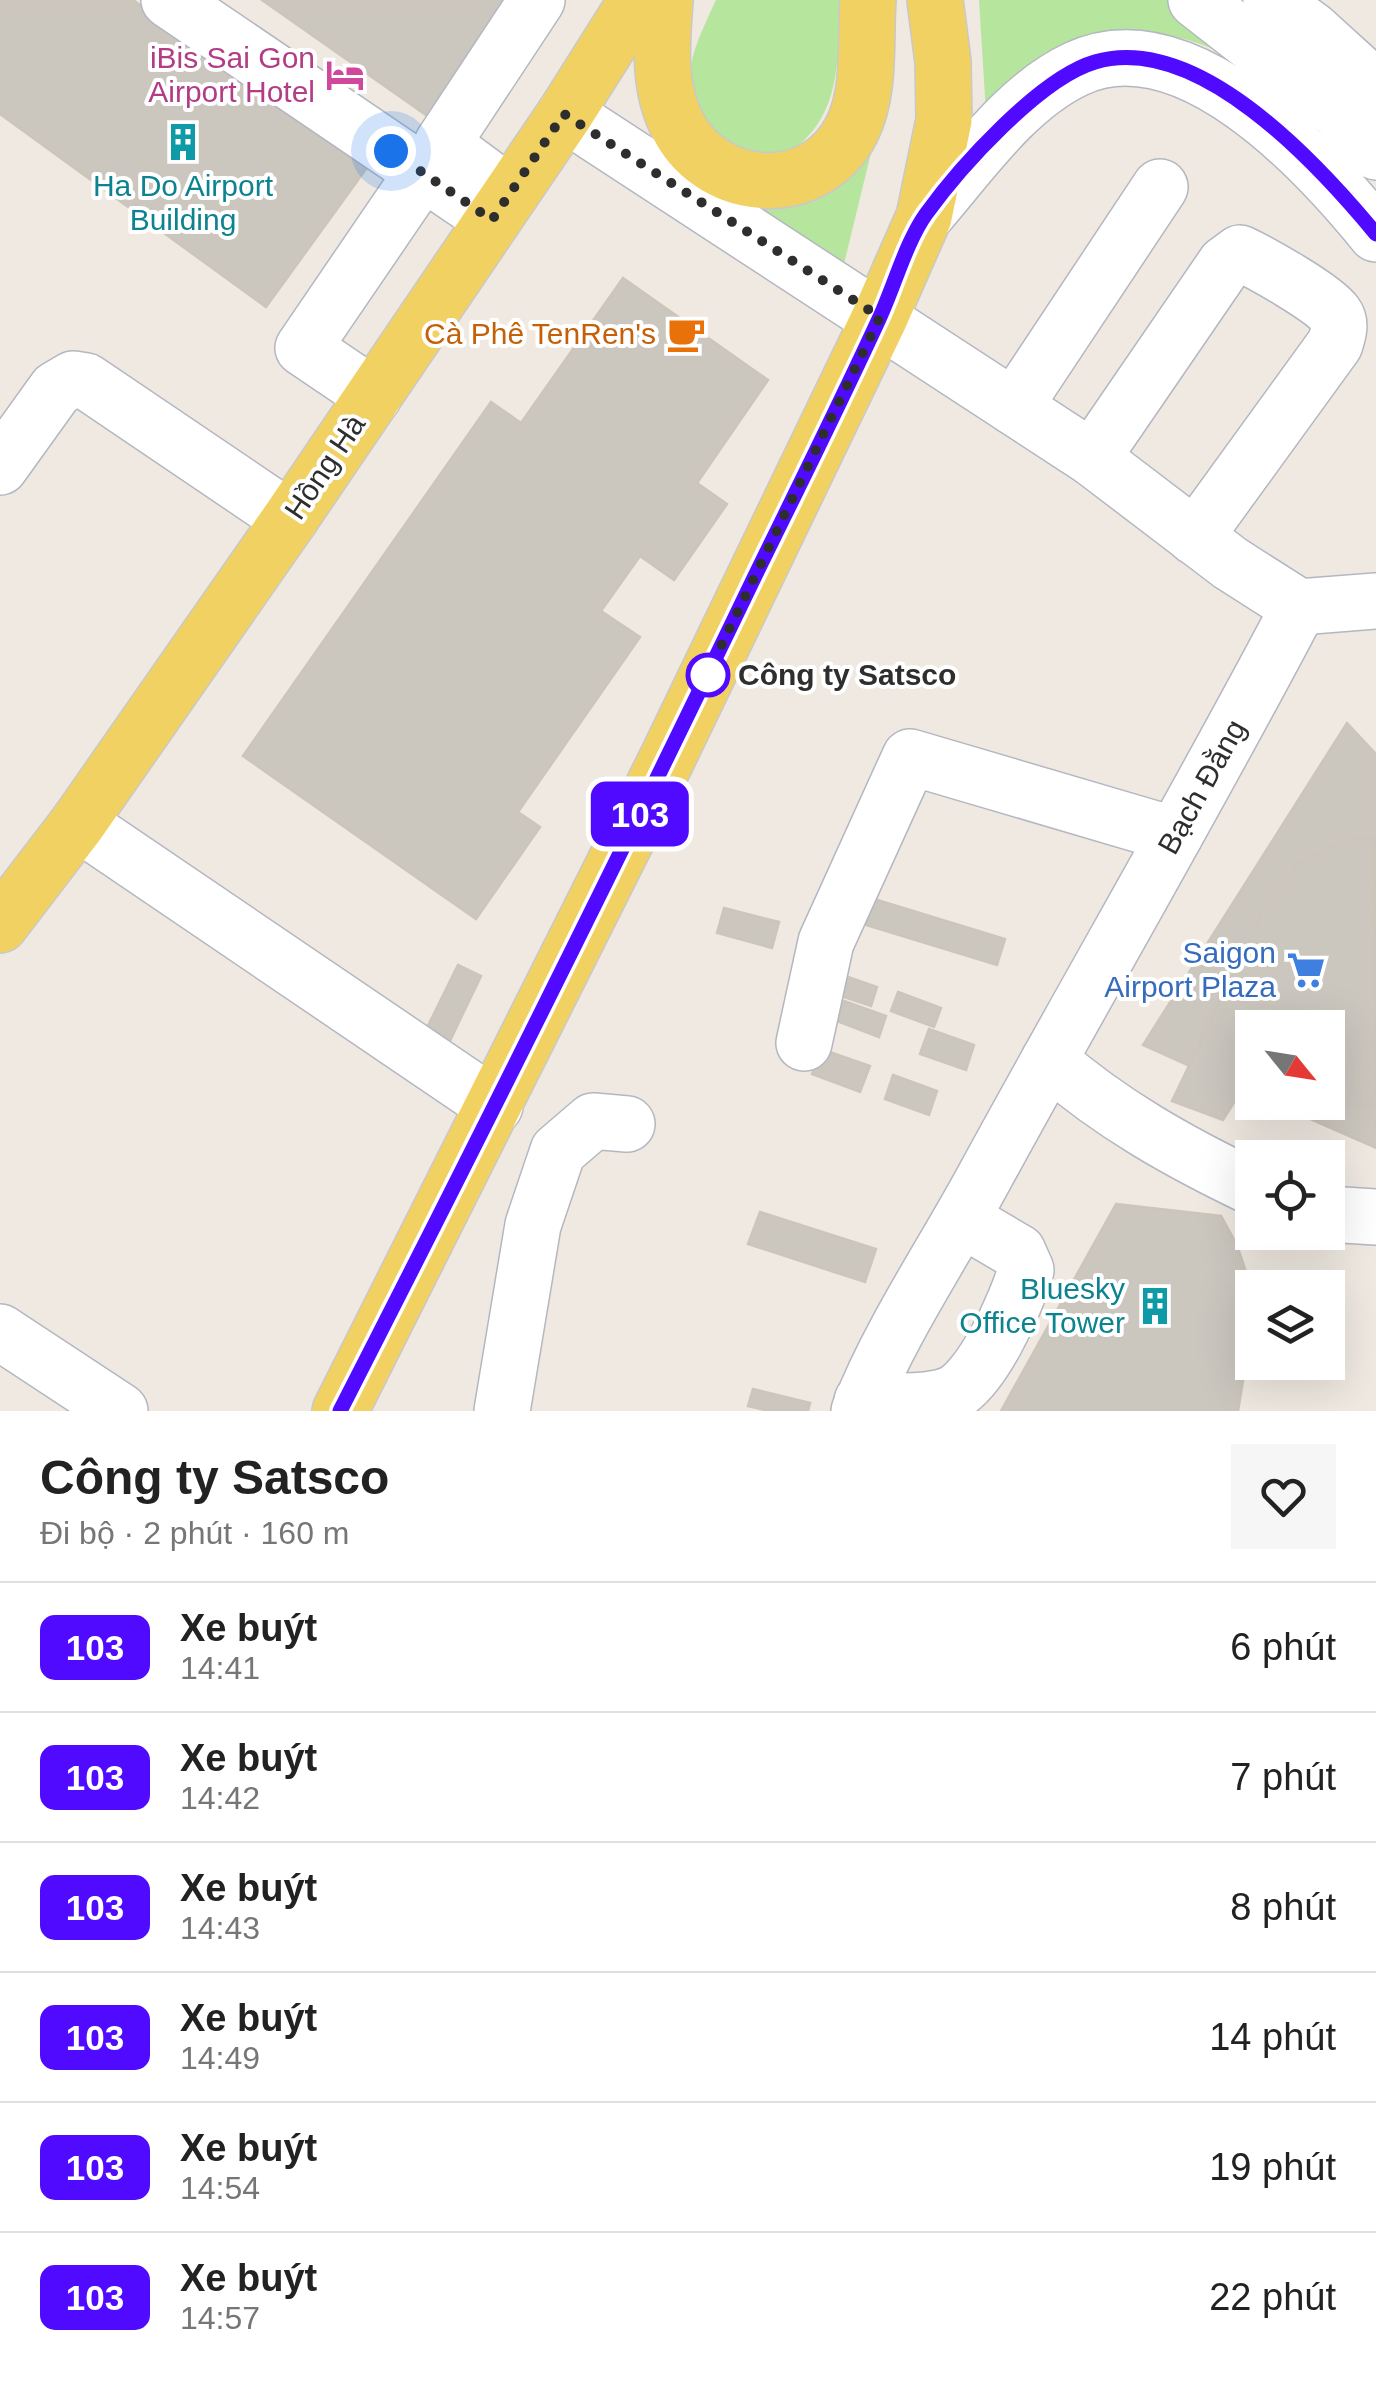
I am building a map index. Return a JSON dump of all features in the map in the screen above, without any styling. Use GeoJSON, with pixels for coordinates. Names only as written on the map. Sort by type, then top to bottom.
{"type":"FeatureCollection","features":[{"type":"Feature","properties":{"kind":"main road","name":"Hồng Hà"},"geometry":{"type":"LineString","coordinates":[[3,915],[78,823],[290,519],[637,0]]}},
{"type":"Feature","properties":{"kind":"main road"},"geometry":{"type":"LineString","coordinates":[[665,0],[663,77],[667,100],[690,148],[726,174],[770,183],[793,178],[830,158],[854,126],[862,102],[868,0]]}},
{"type":"Feature","properties":{"kind":"main road"},"geometry":{"type":"LineString","coordinates":[[340,1411],[495,1106],[880,317],[924,217],[944,120],[943,62],[935,0]]}},
{"type":"Feature","properties":{"kind":"street"},"geometry":{"type":"LineString","coordinates":[[169,0],[423,172],[501,207]]}},
{"type":"Feature","properties":{"kind":"street"},"geometry":{"type":"LineString","coordinates":[[501,207],[442,144],[537,0]]}},
{"type":"Feature","properties":{"kind":"street"},"geometry":{"type":"LineString","coordinates":[[1196,0],[1337,110],[1376,152]]}},
{"type":"Feature","properties":{"kind":"street"},"geometry":{"type":"LineString","coordinates":[[1271,0],[1312,30],[1376,88]]}},
{"type":"Feature","properties":{"kind":"street"},"geometry":{"type":"LineString","coordinates":[[924,217],[994,137],[1049,86],[1100,60],[1126,58],[1180,68],[1210,82],[1249,109],[1303,156],[1376,234]]}},
{"type":"Feature","properties":{"kind":"street"},"geometry":{"type":"LineString","coordinates":[[564,114],[1092,458],[1195,537],[1299,607],[1376,601]]}},
{"type":"Feature","properties":{"kind":"street"},"geometry":{"type":"LineString","coordinates":[[374,396],[303,348],[423,172]]}},
{"type":"Feature","properties":{"kind":"street"},"geometry":{"type":"LineString","coordinates":[[1014,407],[1160,188]]}},
{"type":"Feature","properties":{"kind":"street"},"geometry":{"type":"LineString","coordinates":[[1092,458],[1225,264],[1240,252],[1270,267],[1335,314],[1339,328],[1335,344],[1195,537]]}},
{"type":"Feature","properties":{"kind":"street"},"geometry":{"type":"LineString","coordinates":[[0,467],[56,389],[73,379],[86,381],[290,519]]}},
{"type":"Feature","properties":{"kind":"street","name":"Bạch Đằng"},"geometry":{"type":"LineString","coordinates":[[860,1406],[1213,771],[1299,607]]}},
{"type":"Feature","properties":{"kind":"street"},"geometry":{"type":"LineString","coordinates":[[804,1043],[826,942],[910,757],[1175,834]]}},
{"type":"Feature","properties":{"kind":"street"},"geometry":{"type":"LineString","coordinates":[[78,823],[495,1106]]}},
{"type":"Feature","properties":{"kind":"street"},"geometry":{"type":"LineString","coordinates":[[1049,1060],[1143,1131],[1235,1178]]}},
{"type":"Feature","properties":{"kind":"street"},"geometry":{"type":"LineString","coordinates":[[502,1411],[534,1225],[558,1150],[593,1120],[627,1124]]}},
{"type":"Feature","properties":{"kind":"street"},"geometry":{"type":"LineString","coordinates":[[1345,1215],[1376,1217]]}},
{"type":"Feature","properties":{"kind":"street"},"geometry":{"type":"LineString","coordinates":[[860,1406],[952,1395],[974,1374],[1017,1300],[1026,1270],[1018,1252],[962,1219]]}},
{"type":"Feature","properties":{"kind":"street"},"geometry":{"type":"LineString","coordinates":[[0,1332],[120,1411]]}},
{"type":"Feature","properties":{"kind":"green space"},"geometry":{"type":"Polygon","coordinates":[[[716,0],[840,0],[837,68],[826,108],[802,143],[782,157],[722,146],[698,106],[690,75],[692,60],[716,0]]]}},
{"type":"Feature","properties":{"kind":"green space"},"geometry":{"type":"Polygon","coordinates":[[[979,0],[1230,0],[1218,51],[1148,32],[1100,33],[1076,39],[1033,61],[986,113],[979,0]]]}},
{"type":"Feature","properties":{"kind":"green space"},"geometry":{"type":"Polygon","coordinates":[[[871,153],[842,272],[727,199],[853,169],[871,153]]]}},
{"type":"Feature","properties":{"kind":"building","name":"Ha Do Airport Building"},"geometry":{"type":"Polygon","coordinates":[[[0,0],[133,0],[366,169],[266,307],[0,114],[0,0]]]}},
{"type":"Feature","properties":{"kind":"building"},"geometry":{"type":"Polygon","coordinates":[[[262,0],[521,0],[436,122],[262,0]]]}},
{"type":"Feature","properties":{"kind":"building"},"geometry":{"type":"Polygon","coordinates":[[[623,278],[768,380],[697,483],[727,504],[674,580],[640,556],[601,611],[640,637],[518,812],[540,827],[476,919],[243,756],[491,402],[521,423],[623,278]]]}},
{"type":"Feature","properties":{"kind":"building"},"geometry":{"type":"Polygon","coordinates":[[[1347,723],[1376,754],[1376,1148],[1313,1120],[1345,1120],[1345,1010],[1235,1010],[1235,1086],[1143,1045],[1347,723]]]}},
{"type":"Feature","properties":{"kind":"building","name":"Saigon Airport Plaza"},"geometry":{"type":"Polygon","coordinates":[[[1374,839],[1376,1105],[1345,1105],[1345,1010],[1235,1010],[1235,1101],[1223,1120],[1172,1101],[1263,912],[1298,863],[1348,840],[1374,839]]]}},
{"type":"Feature","properties":{"kind":"building"},"geometry":{"type":"Polygon","coordinates":[[[874,899],[1005,939],[997,965],[866,925],[874,899]]]}},
{"type":"Feature","properties":{"kind":"building"},"geometry":{"type":"Polygon","coordinates":[[[724,908],[779,922],[772,948],[717,933],[724,908]]]}},
{"type":"Feature","properties":{"kind":"building"},"geometry":{"type":"Polygon","coordinates":[[[458,965],[481,976],[446,1049],[422,1038],[458,965]]]}},
{"type":"Feature","properties":{"kind":"building"},"geometry":{"type":"Polygon","coordinates":[[[848,977],[877,987],[871,1006],[841,996],[848,977]]]}},
{"type":"Feature","properties":{"kind":"building"},"geometry":{"type":"Polygon","coordinates":[[[898,992],[941,1008],[934,1027],[891,1011],[898,992]]]}},
{"type":"Feature","properties":{"kind":"building"},"geometry":{"type":"Polygon","coordinates":[[[844,1001],[886,1016],[879,1037],[837,1021],[844,1001]]]}},
{"type":"Feature","properties":{"kind":"building"},"geometry":{"type":"Polygon","coordinates":[[[929,1029],[974,1045],[966,1070],[920,1054],[929,1029]]]}},
{"type":"Feature","properties":{"kind":"building"},"geometry":{"type":"Polygon","coordinates":[[[821,1049],[870,1066],[860,1092],[812,1074],[821,1049]]]}},
{"type":"Feature","properties":{"kind":"building"},"geometry":{"type":"Polygon","coordinates":[[[893,1075],[937,1091],[929,1115],[885,1099],[893,1075]]]}},
{"type":"Feature","properties":{"kind":"building","name":"Bluesky Office Tower"},"geometry":{"type":"Polygon","coordinates":[[[1116,1204],[1221,1216],[1245,1270],[1235,1270],[1235,1380],[1243,1380],[1238,1411],[1001,1411],[1116,1204]]]}},
{"type":"Feature","properties":{"kind":"building"},"geometry":{"type":"Polygon","coordinates":[[[760,1212],[876,1249],[865,1282],[748,1244],[760,1212]]]}},
{"type":"Feature","properties":{"kind":"building"},"geometry":{"type":"Polygon","coordinates":[[[753,1389],[810,1403],[808,1411],[770,1411],[748,1406],[753,1389]]]}},
{"type":"Feature","properties":{"kind":"bus line","name":"103"},"geometry":{"type":"LineString","coordinates":[[340,1411],[666,762],[880,317],[924,217],[970,164],[1023,108],[1074,70],[1100,60],[1153,61],[1210,82],[1249,109],[1303,156],[1376,234]]}},
{"type":"Feature","properties":{"kind":"place","name":"iBis Sai Gon Airport Hotel"},"geometry":{"type":"Point","coordinates":[345,75]}},
{"type":"Feature","properties":{"kind":"place","name":"Ha Do Airport Building"},"geometry":{"type":"Point","coordinates":[183,142]}},
{"type":"Feature","properties":{"kind":"place","name":"Cà Phê TenRen's"},"geometry":{"type":"Point","coordinates":[686,334]}},
{"type":"Feature","properties":{"kind":"place","name":"Công ty Satsco"},"geometry":{"type":"Point","coordinates":[708,675]}},
{"type":"Feature","properties":{"kind":"place","name":"Saigon Airport Plaza"},"geometry":{"type":"Point","coordinates":[1306,970]}},
{"type":"Feature","properties":{"kind":"place","name":"Bluesky Office Tower"},"geometry":{"type":"Point","coordinates":[1155,1306]}},
{"type":"Feature","properties":{"kind":"route"},"geometry":{"type":"LineString","coordinates":[[391,151],[492,220],[564,114],[880,317],[700,690],[708,675]]}}]}
